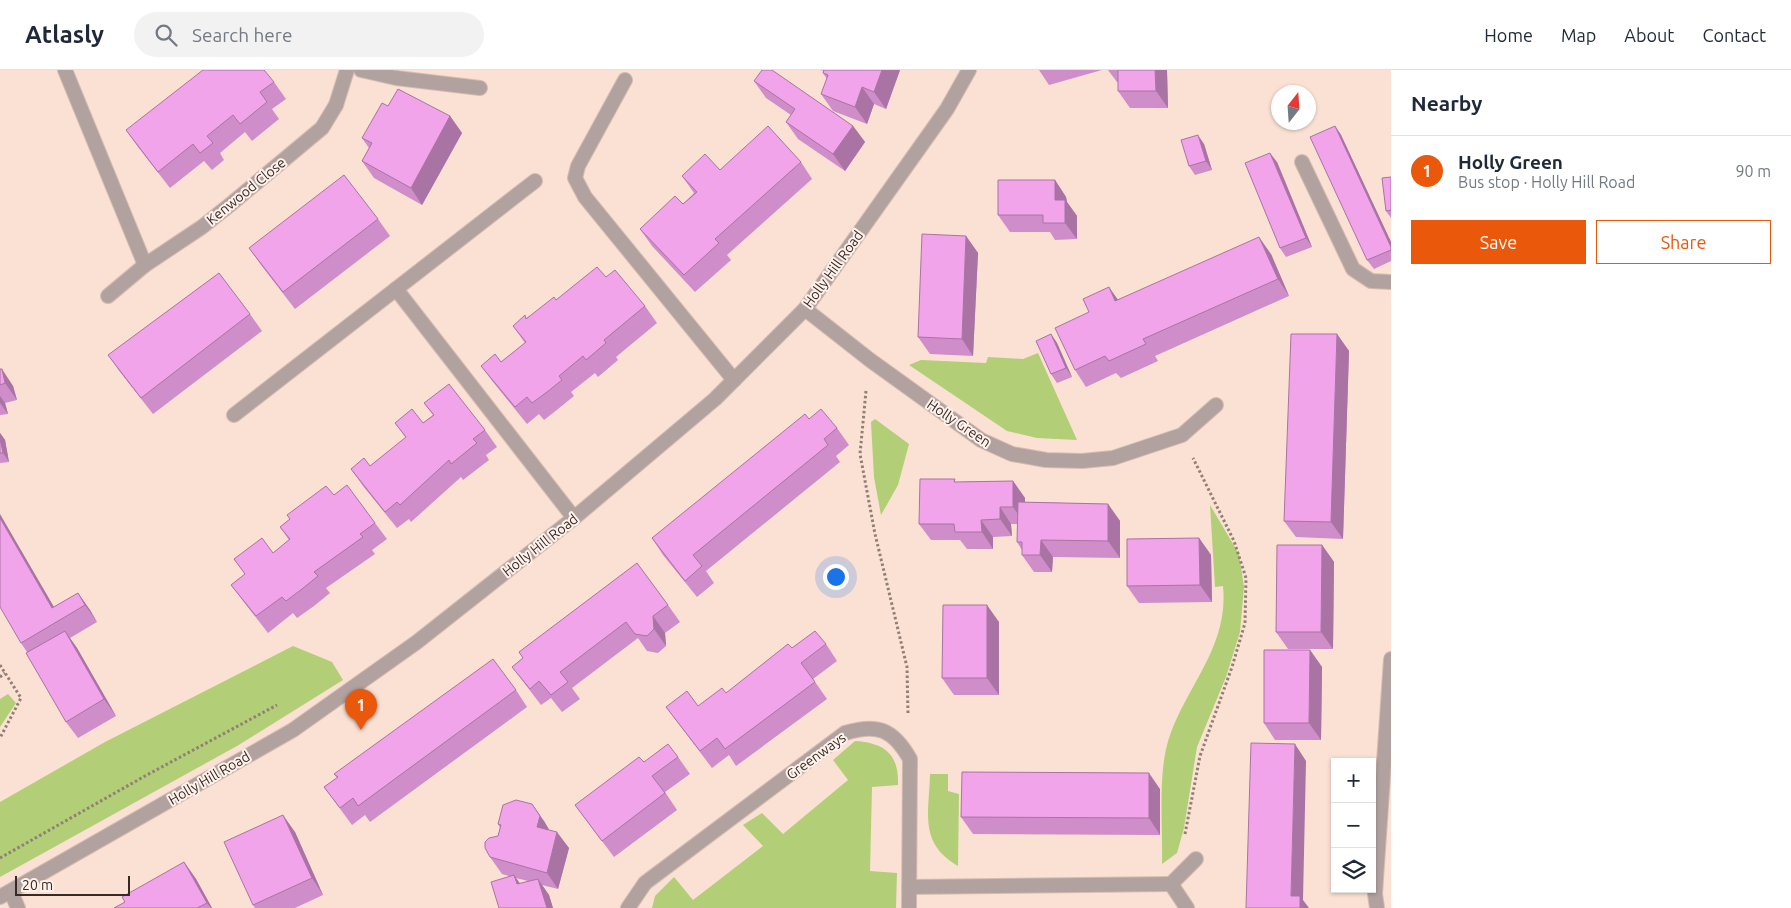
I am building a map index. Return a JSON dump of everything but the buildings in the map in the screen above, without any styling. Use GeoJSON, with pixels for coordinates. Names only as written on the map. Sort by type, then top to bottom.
{"type":"FeatureCollection","features":[{"type":"Feature","properties":{"kind":"street"},"geometry":{"type":"LineString","coordinates":[[65,70],[145,265]]}},
{"type":"Feature","properties":{"kind":"street","name":"Kenwood Close"},"geometry":{"type":"LineString","coordinates":[[108,296],[145,265],[232,204],[322,128],[336,105],[347,70]]}},
{"type":"Feature","properties":{"kind":"street"},"geometry":{"type":"LineString","coordinates":[[361,70],[396,78],[480,88]]}},
{"type":"Feature","properties":{"kind":"street","name":"Holly Hill Road"},"geometry":{"type":"LineString","coordinates":[[5,895],[293,730],[417,642],[574,518],[715,399],[805,309],[947,109],[969,70]]}},
{"type":"Feature","properties":{"kind":"street"},"geometry":{"type":"LineString","coordinates":[[624,80],[578,166],[576,178],[585,198],[734,380]]}},
{"type":"Feature","properties":{"kind":"street"},"geometry":{"type":"LineString","coordinates":[[1302,162],[1353,269],[1371,281],[1391,282]]}},
{"type":"Feature","properties":{"kind":"street"},"geometry":{"type":"LineString","coordinates":[[234,415],[535,181]]}},
{"type":"Feature","properties":{"kind":"street"},"geometry":{"type":"LineString","coordinates":[[396,289],[574,518]]}},
{"type":"Feature","properties":{"kind":"street","name":"Holly Green"},"geometry":{"type":"LineString","coordinates":[[805,309],[870,360],[981,440],[1012,454],[1046,460],[1113,458],[1182,435],[1216,405]]}},
{"type":"Feature","properties":{"kind":"street"},"geometry":{"type":"LineString","coordinates":[[1377,908],[1375,894],[1391,659]]}},
{"type":"Feature","properties":{"kind":"street","name":"Greenways"},"geometry":{"type":"LineString","coordinates":[[628,908],[645,883],[845,733],[864,727],[880,729],[903,746],[910,759]]}},
{"type":"Feature","properties":{"kind":"street"},"geometry":{"type":"LineString","coordinates":[[909,908],[910,759]]}},
{"type":"Feature","properties":{"kind":"street"},"geometry":{"type":"LineString","coordinates":[[909,887],[1171,884],[1191,864]]}},
{"type":"Feature","properties":{"kind":"street"},"geometry":{"type":"LineString","coordinates":[[1171,884],[1187,908]]}},
{"type":"Feature","properties":{"kind":"street"},"geometry":{"type":"LineString","coordinates":[[5,895],[18,908]]}},
{"type":"Feature","properties":{"kind":"path"},"geometry":{"type":"LineString","coordinates":[[870,360],[860,454],[875,534],[907,667],[910,759]]}},
{"type":"Feature","properties":{"kind":"path"},"geometry":{"type":"LineString","coordinates":[[1182,435],[1234,540],[1246,578],[1245,623],[1232,667],[1200,756],[1183,845],[1191,864]]}},
{"type":"Feature","properties":{"kind":"path"},"geometry":{"type":"LineString","coordinates":[[0,664],[21,698],[0,738]]}},
{"type":"Feature","properties":{"kind":"path"},"geometry":{"type":"LineString","coordinates":[[0,677],[6,674]]}},
{"type":"Feature","properties":{"kind":"path"},"geometry":{"type":"LineString","coordinates":[[0,858],[145,776],[286,700]]}},
{"type":"Feature","properties":{"kind":"green space"},"geometry":{"type":"Polygon","coordinates":[[[1038,353],[1077,440],[1037,438],[1007,431],[909,365],[921,360],[986,363],[988,357],[1023,359],[1038,353]]]}},
{"type":"Feature","properties":{"kind":"green space"},"geometry":{"type":"Polygon","coordinates":[[[875,419],[909,444],[898,485],[881,515],[874,477],[871,422],[875,419]]]}},
{"type":"Feature","properties":{"kind":"green space"},"geometry":{"type":"Polygon","coordinates":[[[1210,505],[1239,554],[1244,587],[1240,632],[1226,677],[1197,747],[1184,828],[1177,853],[1162,864],[1162,781],[1166,749],[1178,716],[1214,645],[1220,627],[1223,607],[1223,586],[1215,587],[1210,505]]]}},
{"type":"Feature","properties":{"kind":"green space"},"geometry":{"type":"Polygon","coordinates":[[[293,646],[332,662],[343,680],[237,746],[0,877],[0,802],[105,742],[293,646]]]}},
{"type":"Feature","properties":{"kind":"green space"},"geometry":{"type":"Polygon","coordinates":[[[8,694],[16,703],[0,727],[0,699],[8,694]]]}},
{"type":"Feature","properties":{"kind":"green space"},"geometry":{"type":"Polygon","coordinates":[[[855,741],[875,744],[882,748],[893,758],[896,765],[898,785],[872,787],[870,871],[897,873],[896,908],[652,908],[655,896],[674,877],[693,900],[763,846],[743,825],[762,813],[783,834],[848,780],[833,760],[855,741]]]}},
{"type":"Feature","properties":{"kind":"green space"},"geometry":{"type":"Polygon","coordinates":[[[930,774],[948,774],[948,791],[959,794],[958,866],[937,848],[932,837],[928,815],[930,774]]]}},
{"type":"Feature","properties":{"kind":"place","name":"Holly Green"},"geometry":{"type":"Point","coordinates":[361,730]}}]}
